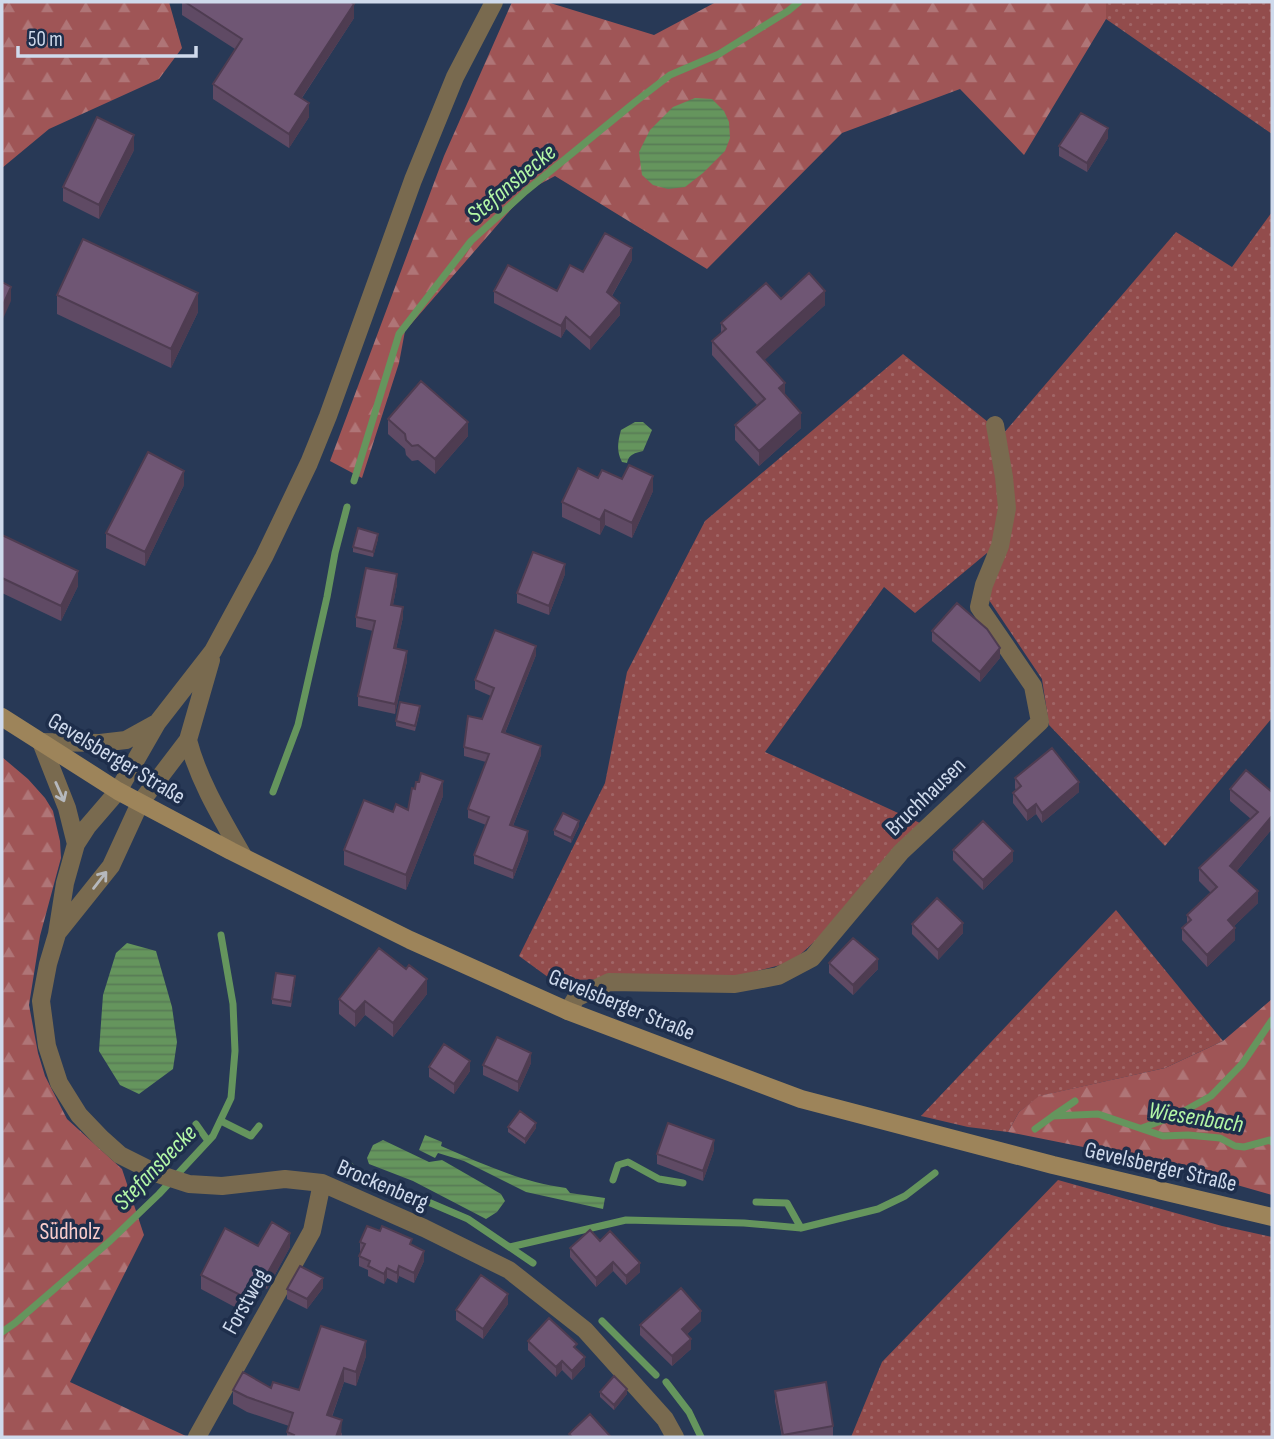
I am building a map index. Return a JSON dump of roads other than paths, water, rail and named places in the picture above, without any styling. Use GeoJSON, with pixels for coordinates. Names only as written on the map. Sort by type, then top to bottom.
{"type":"FeatureCollection","features":[{"type":"Feature","properties":{"kind":"main road","name":"Gevelsberger Straße"},"geometry":{"type":"LineString","coordinates":[[2,717],[140,803],[410,940],[568,1011],[801,1099],[1053,1165],[1272,1217]]}},
{"type":"Feature","properties":{"kind":"street"},"geometry":{"type":"LineString","coordinates":[[118,791],[157,723],[214,652],[309,463],[413,180],[455,77],[494,2]]}},
{"type":"Feature","properties":{"kind":"street","name":"Bruchhausen"},"geometry":{"type":"LineString","coordinates":[[568,1011],[576,998],[608,982],[735,984],[778,976],[812,958],[901,852],[1040,722],[1033,686],[979,607],[984,585],[1000,546],[1007,508],[995,425]]}},
{"type":"Feature","properties":{"kind":"street"},"geometry":{"type":"LineString","coordinates":[[140,803],[188,740],[214,652]]}},
{"type":"Feature","properties":{"kind":"street"},"geometry":{"type":"LineString","coordinates":[[41,742],[100,743],[126,740],[157,723]]}},
{"type":"Feature","properties":{"kind":"street"},"geometry":{"type":"LineString","coordinates":[[188,740],[206,788],[243,856]]}},
{"type":"Feature","properties":{"kind":"street","name":"Brockenberg"},"geometry":{"type":"LineString","coordinates":[[41,742],[67,808],[76,844]]}},
{"type":"Feature","properties":{"kind":"street","name":"Brockenberg"},"geometry":{"type":"LineString","coordinates":[[118,791],[76,844],[65,883],[57,934],[41,1001],[47,1046],[60,1083],[79,1115],[120,1155],[158,1174],[189,1184],[222,1186],[285,1179],[321,1184],[424,1228],[509,1270],[585,1330],[665,1419],[675,1437]]}},
{"type":"Feature","properties":{"kind":"street","name":"Brockenberg"},"geometry":{"type":"LineString","coordinates":[[57,934],[111,866],[140,803]]}},
{"type":"Feature","properties":{"kind":"street","name":"Forstweg"},"geometry":{"type":"LineString","coordinates":[[197,1437],[312,1231],[321,1184]]}},
{"type":"Feature","properties":{"kind":"waterway","name":"Stefansbecke"},"geometry":{"type":"LineString","coordinates":[[354,481],[399,334],[471,241],[526,191],[670,75],[719,54],[799,2]]}},
{"type":"Feature","properties":{"kind":"waterway","name":"Stefansbecke"},"geometry":{"type":"LineString","coordinates":[[273,792],[298,725],[347,507]]}},
{"type":"Feature","properties":{"kind":"waterway","name":"Stefansbecke"},"geometry":{"type":"LineString","coordinates":[[2,1332],[110,1241],[213,1136],[231,1098],[235,1051],[233,1004],[221,935]]}},
{"type":"Feature","properties":{"kind":"waterway"},"geometry":{"type":"LineString","coordinates":[[1142,1128],[1177,1115],[1211,1096],[1242,1064],[1272,1020]]}},
{"type":"Feature","properties":{"kind":"waterway"},"geometry":{"type":"LineString","coordinates":[[1053,1116],[1075,1101]]}},
{"type":"Feature","properties":{"kind":"waterway","name":"Wiesenbach"},"geometry":{"type":"LineString","coordinates":[[1035,1129],[1053,1116],[1098,1114],[1163,1136],[1220,1138],[1235,1146],[1244,1147],[1270,1140],[1272,1142]]}},
{"type":"Feature","properties":{"kind":"waterway"},"geometry":{"type":"LineString","coordinates":[[221,1121],[251,1136],[259,1126]]}},
{"type":"Feature","properties":{"kind":"waterway"},"geometry":{"type":"LineString","coordinates":[[196,1124],[208,1141]]}},
{"type":"Feature","properties":{"kind":"waterway"},"geometry":{"type":"LineString","coordinates":[[344,1161],[356,1171],[468,1219],[533,1263]]}},
{"type":"Feature","properties":{"kind":"waterway"},"geometry":{"type":"LineString","coordinates":[[613,1180],[618,1165],[628,1162],[659,1179],[683,1183]]}},
{"type":"Feature","properties":{"kind":"waterway"},"geometry":{"type":"LineString","coordinates":[[510,1247],[626,1220],[744,1223],[801,1228],[878,1209],[905,1196],[935,1173]]}},
{"type":"Feature","properties":{"kind":"waterway"},"geometry":{"type":"LineString","coordinates":[[756,1202],[787,1203],[801,1228]]}},
{"type":"Feature","properties":{"kind":"waterway"},"geometry":{"type":"LineString","coordinates":[[602,1321],[656,1375]]}},
{"type":"Feature","properties":{"kind":"waterway"},"geometry":{"type":"LineString","coordinates":[[666,1382],[689,1412],[701,1437]]}},
{"type":"Feature","properties":{"kind":"park label","name":"Südholz"},"geometry":{"type":"Point","coordinates":[70,1231]}}]}
